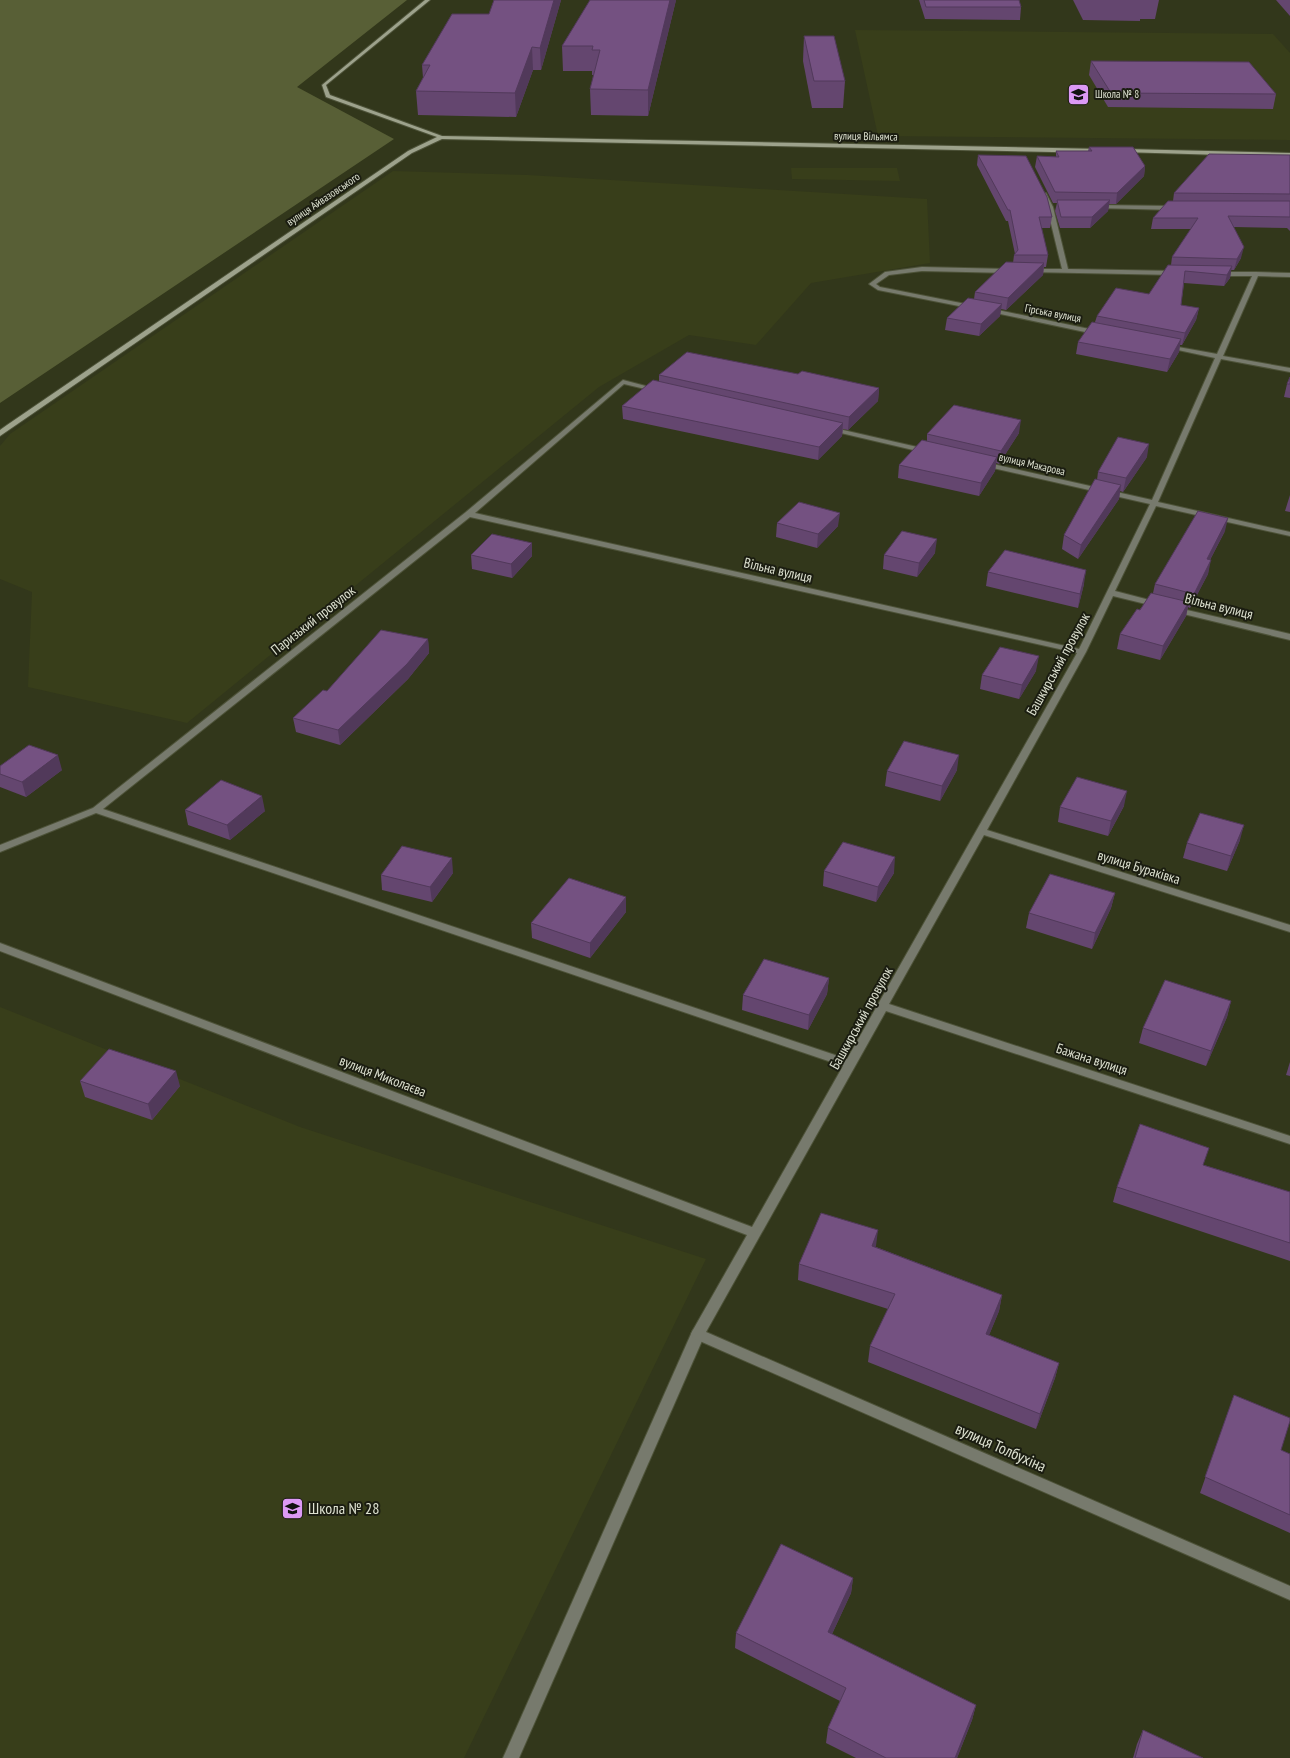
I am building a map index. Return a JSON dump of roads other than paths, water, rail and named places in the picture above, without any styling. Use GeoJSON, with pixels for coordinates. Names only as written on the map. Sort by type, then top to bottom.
{"type":"FeatureCollection","features":[{"type":"Feature","properties":{"kind":"street"},"geometry":{"type":"LineString","coordinates":[[428,0],[324,85],[328,96],[441,137]]}},
{"type":"Feature","properties":{"kind":"street","name":"вулиця Вільямса"},"geometry":{"type":"LineString","coordinates":[[441,137],[1023,153],[1111,151]]}},
{"type":"Feature","properties":{"kind":"street","name":"вулиця Айвазовського"},"geometry":{"type":"LineString","coordinates":[[0,434],[17,420],[410,152],[441,137]]}},
{"type":"Feature","properties":{"kind":"street"},"geometry":{"type":"LineString","coordinates":[[1120,151],[1290,155]]}},
{"type":"Feature","properties":{"kind":"street"},"geometry":{"type":"LineString","coordinates":[[1037,182],[1055,207],[1065,271]]}},
{"type":"Feature","properties":{"kind":"street"},"geometry":{"type":"LineString","coordinates":[[1088,207],[1184,208]]}},
{"type":"Feature","properties":{"kind":"street","name":"Гірська вулиця"},"geometry":{"type":"LineString","coordinates":[[1017,271],[922,270],[887,273],[872,284],[878,288],[1111,335]]}},
{"type":"Feature","properties":{"kind":"street"},"geometry":{"type":"LineString","coordinates":[[1026,271],[1189,273]]}},
{"type":"Feature","properties":{"kind":"street"},"geometry":{"type":"LineString","coordinates":[[1208,274],[1290,275]]}},
{"type":"Feature","properties":{"kind":"street","name":"Башкирський провулок"},"geometry":{"type":"LineString","coordinates":[[511,1758],[698,1334],[1082,652],[1112,594],[1154,503],[1256,274]]}},
{"type":"Feature","properties":{"kind":"street"},"geometry":{"type":"LineString","coordinates":[[1160,345],[1290,370]]}},
{"type":"Feature","properties":{"kind":"street","name":"Паризький провулок"},"geometry":{"type":"LineString","coordinates":[[0,849],[96,810],[469,514],[623,382],[662,391]]}},
{"type":"Feature","properties":{"kind":"street"},"geometry":{"type":"LineString","coordinates":[[826,428],[932,452]]}},
{"type":"Feature","properties":{"kind":"street","name":"вулиця Макарова"},"geometry":{"type":"LineString","coordinates":[[971,461],[1290,534]]}},
{"type":"Feature","properties":{"kind":"street","name":"Вільна вулиця"},"geometry":{"type":"LineString","coordinates":[[469,514],[1082,652]]}},
{"type":"Feature","properties":{"kind":"street","name":"Вільна вулиця"},"geometry":{"type":"LineString","coordinates":[[1112,594],[1290,637]]}},
{"type":"Feature","properties":{"kind":"street"},"geometry":{"type":"LineString","coordinates":[[96,810],[850,1065]]}},
{"type":"Feature","properties":{"kind":"street","name":"вулиця Бураківка"},"geometry":{"type":"LineString","coordinates":[[980,831],[1290,928]]}},
{"type":"Feature","properties":{"kind":"street","name":"вулиця Миколаєва"},"geometry":{"type":"LineString","coordinates":[[0,947],[755,1233]]}},
{"type":"Feature","properties":{"kind":"street","name":"Бажана вулиця"},"geometry":{"type":"LineString","coordinates":[[884,1006],[1290,1140]]}},
{"type":"Feature","properties":{"kind":"street","name":"вулиця Толбухіна"},"geometry":{"type":"LineString","coordinates":[[698,1334],[1290,1593]]}},
{"type":"Feature","properties":{"kind":"place","name":"Школа № 8"},"geometry":{"type":"Point","coordinates":[1079,94]}},
{"type":"Feature","properties":{"kind":"place","name":"Школа № 28"},"geometry":{"type":"Point","coordinates":[292,1508]}}]}
